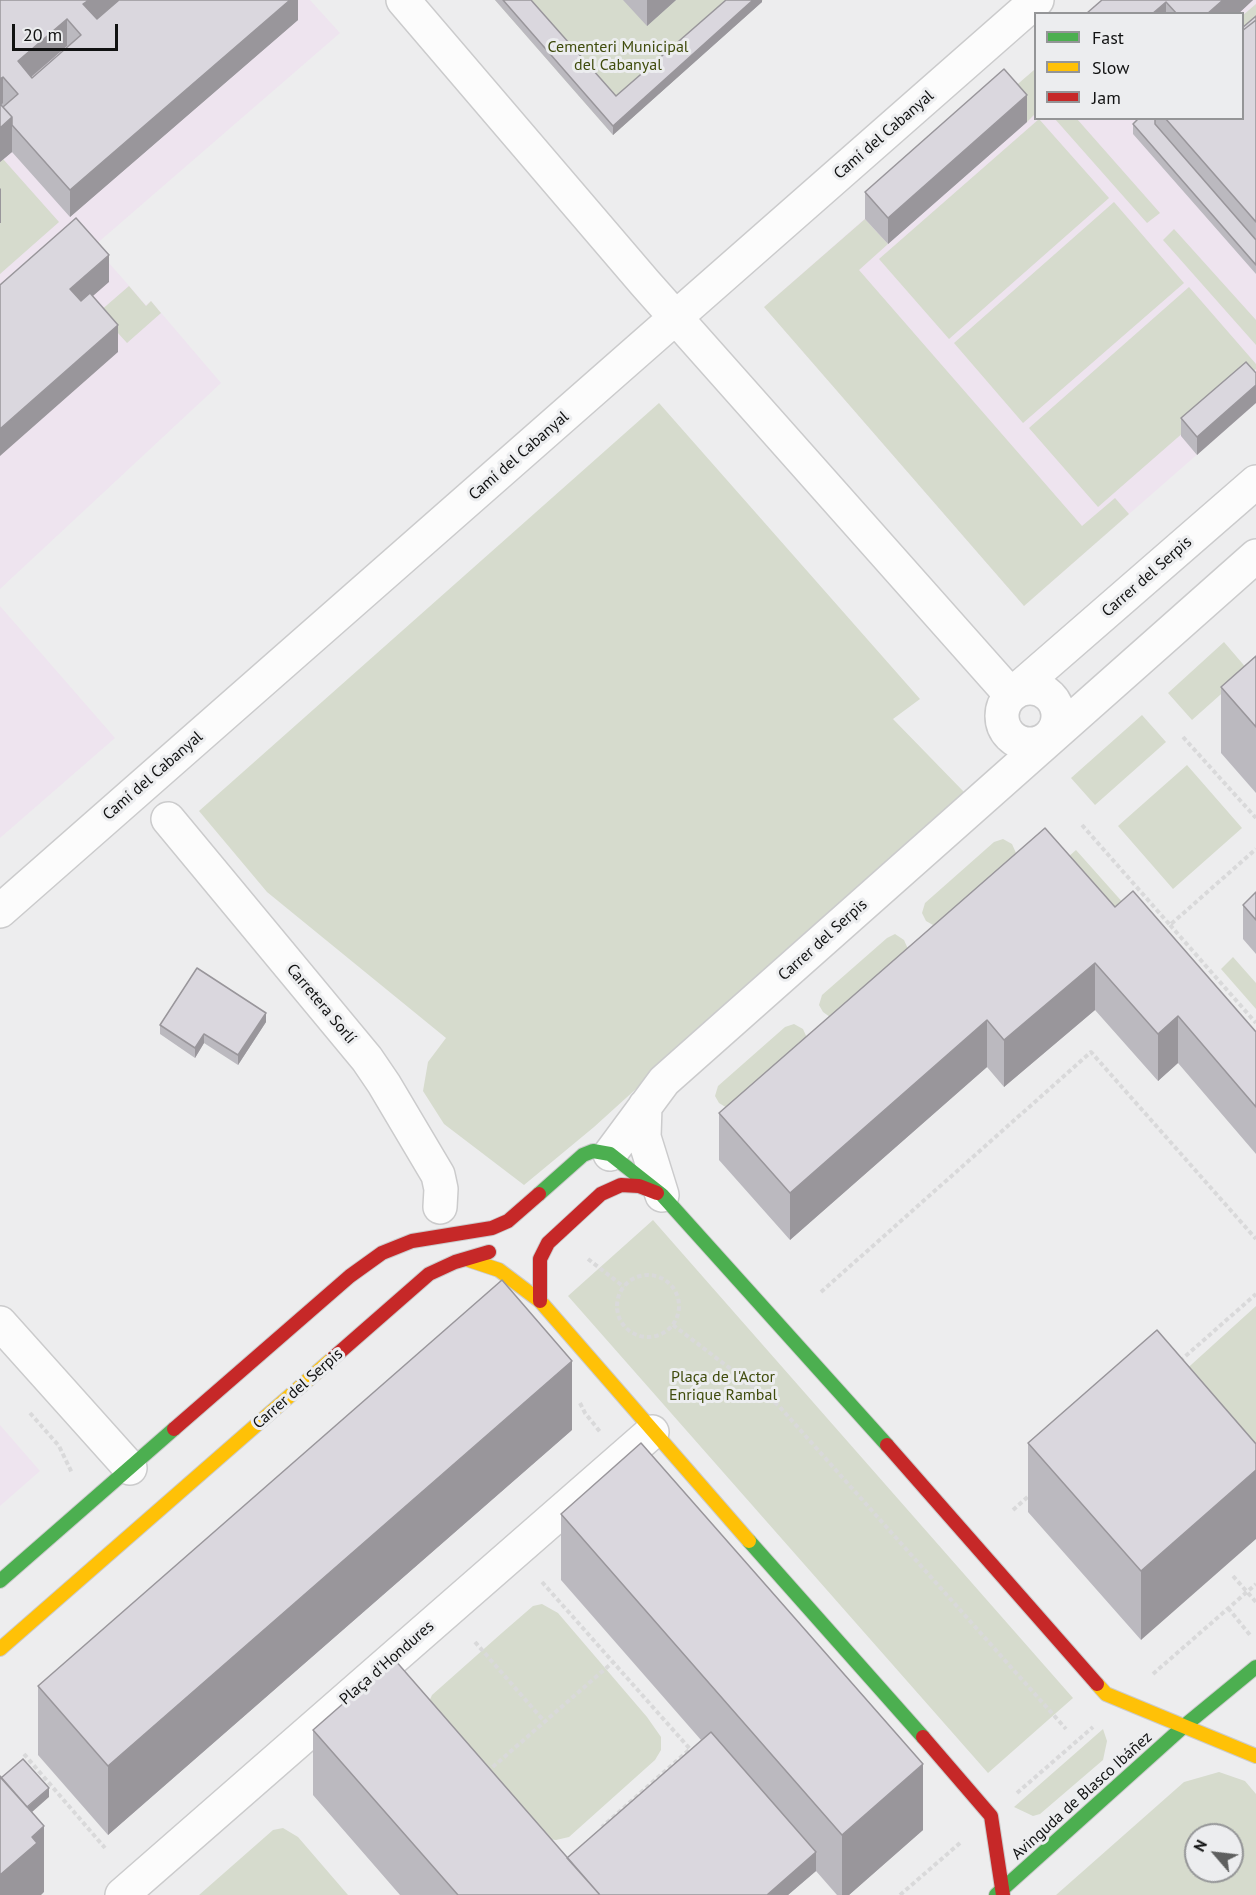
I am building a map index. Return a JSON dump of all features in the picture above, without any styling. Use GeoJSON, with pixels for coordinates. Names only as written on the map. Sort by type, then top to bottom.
{"type":"FeatureCollection","features":[{"type":"Feature","properties":{"kind":"street"},"geometry":{"type":"LineString","coordinates":[[403,0],[676,317],[1011,695]]}},
{"type":"Feature","properties":{"kind":"street","name":"Camí del Cabanyal"},"geometry":{"type":"LineString","coordinates":[[0,911],[1037,0]]}},
{"type":"Feature","properties":{"kind":"street","name":"Carrer del Serpis"},"geometry":{"type":"LineString","coordinates":[[1011,695],[1256,482]]}},
{"type":"Feature","properties":{"kind":"street","name":"Carrer del Serpis"},"geometry":{"type":"LineString","coordinates":[[604,1162],[664,1081],[1048,738],[1256,556]]}},
{"type":"Feature","properties":{"kind":"street","name":"Carrer del Serpis"},"geometry":{"type":"LineString","coordinates":[[1011,695],[1018,690],[1036,688],[1051,697],[1058,713],[1054,731],[1048,738]]}},
{"type":"Feature","properties":{"kind":"street","name":"Carretera Sorlí"},"geometry":{"type":"LineString","coordinates":[[168,819],[372,1067],[438,1174],[441,1189],[440,1207]]}},
{"type":"Feature","properties":{"kind":"street"},"geometry":{"type":"LineString","coordinates":[[645,1106],[644,1137],[662,1195]]}},
{"type":"Feature","properties":{"kind":"street"},"geometry":{"type":"LineString","coordinates":[[0,1581],[350,1276],[382,1253],[412,1240],[492,1228],[519,1212],[583,1155],[593,1151],[604,1162],[662,1195],[770,1312],[1106,1694],[1256,1755]]}},
{"type":"Feature","properties":{"kind":"street"},"geometry":{"type":"LineString","coordinates":[[540,1302],[540,1259],[548,1243],[601,1194],[621,1185],[639,1186],[662,1195]]}},
{"type":"Feature","properties":{"kind":"street","name":"Carrer del Serpis"},"geometry":{"type":"LineString","coordinates":[[0,1649],[429,1274],[455,1262],[469,1260],[502,1246]]}},
{"type":"Feature","properties":{"kind":"street"},"geometry":{"type":"LineString","coordinates":[[469,1260],[499,1270],[540,1302],[991,1816],[1000,1893]]}},
{"type":"Feature","properties":{"kind":"street"},"geometry":{"type":"LineString","coordinates":[[0,1323],[130,1468]]}},
{"type":"Feature","properties":{"kind":"street","name":"Plaça d'Hondures"},"geometry":{"type":"LineString","coordinates":[[122,1895],[652,1432]]}},
{"type":"Feature","properties":{"kind":"street","name":"Avinguda de Blasco Ibáñez"},"geometry":{"type":"LineString","coordinates":[[1000,1893],[1183,1727],[1256,1666]]}},
{"type":"Feature","properties":{"kind":"path"},"geometry":{"type":"LineString","coordinates":[[1183,737],[1256,818]]}},
{"type":"Feature","properties":{"kind":"path"},"geometry":{"type":"LineString","coordinates":[[1082,825],[1256,1023]]}},
{"type":"Feature","properties":{"kind":"path"},"geometry":{"type":"LineString","coordinates":[[1170,925],[1256,849]]}},
{"type":"Feature","properties":{"kind":"path"},"geometry":{"type":"LineString","coordinates":[[821,1292],[1091,1052],[1256,1239]]}},
{"type":"Feature","properties":{"kind":"path"},"geometry":{"type":"LineString","coordinates":[[588,1259],[624,1287]]}},
{"type":"Feature","properties":{"kind":"path"},"geometry":{"type":"LineString","coordinates":[[643,1276],[663,1279],[677,1295],[679,1305],[673,1325],[657,1336],[638,1335],[629,1331],[618,1315],[617,1305],[624,1287],[643,1276]]}},
{"type":"Feature","properties":{"kind":"path"},"geometry":{"type":"LineString","coordinates":[[1174,1367],[1256,1294]]}},
{"type":"Feature","properties":{"kind":"path"},"geometry":{"type":"LineString","coordinates":[[673,1325],[778,1405],[1066,1729]]}},
{"type":"Feature","properties":{"kind":"path"},"geometry":{"type":"LineString","coordinates":[[577,1396],[585,1413],[606,1439]]}},
{"type":"Feature","properties":{"kind":"path"},"geometry":{"type":"LineString","coordinates":[[22,1404],[59,1446],[75,1481]]}},
{"type":"Feature","properties":{"kind":"path"},"geometry":{"type":"LineString","coordinates":[[1012,1510],[1038,1488]]}},
{"type":"Feature","properties":{"kind":"path"},"geometry":{"type":"LineString","coordinates":[[1233,1576],[1256,1602]]}},
{"type":"Feature","properties":{"kind":"path"},"geometry":{"type":"LineString","coordinates":[[542,1582],[690,1749],[600,1829]]}},
{"type":"Feature","properties":{"kind":"path"},"geometry":{"type":"LineString","coordinates":[[1152,1675],[1256,1584]]}},
{"type":"Feature","properties":{"kind":"path"},"geometry":{"type":"LineString","coordinates":[[1228,1608],[1252,1637]]}},
{"type":"Feature","properties":{"kind":"path"},"geometry":{"type":"LineString","coordinates":[[475,1642],[544,1721]]}},
{"type":"Feature","properties":{"kind":"path"},"geometry":{"type":"LineString","coordinates":[[485,1773],[613,1662]]}},
{"type":"Feature","properties":{"kind":"path"},"geometry":{"type":"LineString","coordinates":[[1009,1800],[1098,1722]]}},
{"type":"Feature","properties":{"kind":"path"},"geometry":{"type":"LineString","coordinates":[[24,1754],[105,1848]]}},
{"type":"Feature","properties":{"kind":"path"},"geometry":{"type":"LineString","coordinates":[[900,1895],[964,1839]]}},
{"type":"Feature","properties":{"kind":"shaded area"},"geometry":{"type":"Polygon","coordinates":[[[0,0],[310,0],[340,33],[94,246],[146,305],[151,301],[221,383],[0,589],[0,0]]]}},
{"type":"Feature","properties":{"kind":"shaded area"},"geometry":{"type":"Polygon","coordinates":[[[1115,0],[1256,0],[1256,403],[1024,606],[764,307],[1034,70],[1034,120],[1244,120],[1244,12],[1101,12],[1115,0]]]}},
{"type":"Feature","properties":{"kind":"shaded area"},"geometry":{"type":"Polygon","coordinates":[[[0,606],[115,738],[0,838],[0,606]]]}},
{"type":"Feature","properties":{"kind":"shaded area"},"geometry":{"type":"Polygon","coordinates":[[[0,1425],[40,1471],[0,1506],[0,1425]]]}},
{"type":"Feature","properties":{"kind":"green space","name":"Cementeri Municipal del Cabanyal"},"geometry":{"type":"Polygon","coordinates":[[[495,0],[763,0],[613,135],[495,0]]]}},
{"type":"Feature","properties":{"kind":"green space"},"geometry":{"type":"Polygon","coordinates":[[[1256,4],[1256,25],[1244,35],[1244,14],[1256,4]]]}},
{"type":"Feature","properties":{"kind":"green space"},"geometry":{"type":"Polygon","coordinates":[[[1034,70],[1034,115],[1027,122],[1004,96],[1034,70]]]}},
{"type":"Feature","properties":{"kind":"green space"},"geometry":{"type":"Polygon","coordinates":[[[1038,120],[1109,198],[949,339],[879,259],[1038,120]]]}},
{"type":"Feature","properties":{"kind":"green space"},"geometry":{"type":"Polygon","coordinates":[[[1056,120],[1078,120],[1160,213],[1147,223],[1056,120]]]}},
{"type":"Feature","properties":{"kind":"green space"},"geometry":{"type":"Polygon","coordinates":[[[3,159],[59,222],[0,274],[0,162],[3,159]]]}},
{"type":"Feature","properties":{"kind":"green space"},"geometry":{"type":"Polygon","coordinates":[[[1114,202],[1184,283],[1023,423],[954,343],[1114,202]]]}},
{"type":"Feature","properties":{"kind":"green space"},"geometry":{"type":"Polygon","coordinates":[[[865,219],[888,244],[859,270],[1082,526],[1115,498],[1129,514],[1024,606],[764,307],[865,219]]]}},
{"type":"Feature","properties":{"kind":"green space"},"geometry":{"type":"Polygon","coordinates":[[[1174,229],[1256,320],[1256,345],[1163,240],[1174,229]]]}},
{"type":"Feature","properties":{"kind":"green space"},"geometry":{"type":"Polygon","coordinates":[[[129,286],[146,306],[151,301],[161,313],[127,343],[99,312],[129,286]]]}},
{"type":"Feature","properties":{"kind":"green space"},"geometry":{"type":"Polygon","coordinates":[[[1189,287],[1256,364],[1256,369],[1098,507],[1029,428],[1189,287]]]}},
{"type":"Feature","properties":{"kind":"green space"},"geometry":{"type":"Polygon","coordinates":[[[659,403],[920,699],[893,719],[964,792],[594,1127],[524,1185],[444,1124],[423,1091],[428,1062],[446,1038],[267,892],[199,811],[659,403]]]}},
{"type":"Feature","properties":{"kind":"green space"},"geometry":{"type":"Polygon","coordinates":[[[1224,642],[1248,670],[1192,720],[1168,693],[1224,642]]]}},
{"type":"Feature","properties":{"kind":"green space"},"geometry":{"type":"Polygon","coordinates":[[[1142,715],[1166,742],[1095,805],[1071,778],[1142,715]]]}},
{"type":"Feature","properties":{"kind":"green space"},"geometry":{"type":"Polygon","coordinates":[[[1187,765],[1242,828],[1173,889],[1118,826],[1187,765]]]}},
{"type":"Feature","properties":{"kind":"green space"},"geometry":{"type":"Polygon","coordinates":[[[1003,839],[1012,844],[1016,853],[941,923],[933,925],[926,921],[922,913],[925,903],[994,842],[1003,839]]]}},
{"type":"Feature","properties":{"kind":"green space"},"geometry":{"type":"Polygon","coordinates":[[[1076,850],[1133,914],[1116,929],[1059,865],[1076,850]]]}},
{"type":"Feature","properties":{"kind":"green space"},"geometry":{"type":"Polygon","coordinates":[[[895,934],[904,940],[908,949],[830,1017],[823,1012],[819,1005],[822,995],[887,938],[895,934]]]}},
{"type":"Feature","properties":{"kind":"green space"},"geometry":{"type":"Polygon","coordinates":[[[1233,957],[1256,983],[1256,1009],[1221,969],[1233,957]]]}},
{"type":"Feature","properties":{"kind":"green space"},"geometry":{"type":"Polygon","coordinates":[[[794,1024],[803,1029],[807,1038],[727,1108],[719,1103],[715,1096],[718,1086],[785,1027],[794,1024]]]}},
{"type":"Feature","properties":{"kind":"green space","name":"Plaça de l'Actor Enrique Rambal"},"geometry":{"type":"Polygon","coordinates":[[[653,1220],[1073,1698],[988,1773],[568,1296],[653,1220]]]}},
{"type":"Feature","properties":{"kind":"green space"},"geometry":{"type":"Polygon","coordinates":[[[1256,1306],[1256,1471],[1181,1374],[1256,1306]]]}},
{"type":"Feature","properties":{"kind":"green space"},"geometry":{"type":"Polygon","coordinates":[[[542,1604],[558,1613],[647,1717],[661,1737],[661,1750],[655,1760],[569,1837],[556,1840],[547,1839],[428,1704],[432,1695],[503,1632],[533,1606],[542,1604]]]}},
{"type":"Feature","properties":{"kind":"green space"},"geometry":{"type":"Polygon","coordinates":[[[1103,1729],[1107,1741],[1103,1760],[1040,1814],[1033,1816],[1014,1807],[1103,1729]]]}},
{"type":"Feature","properties":{"kind":"green space"},"geometry":{"type":"Polygon","coordinates":[[[1219,1772],[1245,1781],[1256,1794],[1256,1895],[1056,1895],[1184,1782],[1219,1772]]]}},
{"type":"Feature","properties":{"kind":"green space"},"geometry":{"type":"Polygon","coordinates":[[[283,1828],[298,1837],[348,1895],[199,1895],[273,1830],[283,1828]]]}},
{"type":"Feature","properties":{"kind":"building"},"geometry":{"type":"Polygon","coordinates":[[[0,0],[89,0],[83,4],[97,19],[119,0],[290,0],[70,190],[12,125],[12,117],[3,107],[18,94],[3,77],[0,79],[0,0]],[[67,19],[18,61],[32,78],[81,35],[67,19]]]}},
{"type":"Feature","properties":{"kind":"building"},"geometry":{"type":"Polygon","coordinates":[[[503,0],[531,0],[616,96],[726,0],[753,0],[613,126],[503,0]]]}},
{"type":"Feature","properties":{"kind":"building"},"geometry":{"type":"Polygon","coordinates":[[[1102,0],[1223,0],[1209,12],[1175,12],[1166,2],[1154,12],[1088,12],[1102,0]]]}},
{"type":"Feature","properties":{"kind":"building"},"geometry":{"type":"Polygon","coordinates":[[[1256,16],[1256,20],[1244,29],[1244,26],[1256,16]]]}},
{"type":"Feature","properties":{"kind":"building"},"geometry":{"type":"Polygon","coordinates":[[[1256,20],[1256,222],[1167,120],[1244,120],[1244,29],[1256,20]]]}},
{"type":"Feature","properties":{"kind":"building"},"geometry":{"type":"Polygon","coordinates":[[[1004,69],[1027,95],[888,218],[865,192],[1004,69]]]}},
{"type":"Feature","properties":{"kind":"building"},"geometry":{"type":"Polygon","coordinates":[[[0,104],[12,117],[0,128],[0,104]]]}},
{"type":"Feature","properties":{"kind":"building"},"geometry":{"type":"Polygon","coordinates":[[[1137,120],[1155,120],[1155,124],[1256,240],[1256,265],[1133,124],[1137,120]]]}},
{"type":"Feature","properties":{"kind":"building"},"geometry":{"type":"Polygon","coordinates":[[[76,218],[109,255],[70,289],[81,301],[90,293],[118,325],[0,429],[0,285],[76,218]]]}},
{"type":"Feature","properties":{"kind":"building"},"geometry":{"type":"Polygon","coordinates":[[[1246,362],[1256,373],[1256,385],[1197,437],[1181,418],[1246,362]]]}},
{"type":"Feature","properties":{"kind":"building"},"geometry":{"type":"Polygon","coordinates":[[[1256,656],[1256,727],[1221,687],[1256,656]]]}},
{"type":"Feature","properties":{"kind":"building"},"geometry":{"type":"Polygon","coordinates":[[[1045,828],[1115,907],[1133,891],[1256,1032],[1256,1107],[1178,1016],[1158,1034],[1095,963],[1004,1040],[987,1020],[790,1193],[719,1113],[1045,828]]]}},
{"type":"Feature","properties":{"kind":"building"},"geometry":{"type":"Polygon","coordinates":[[[1256,892],[1256,920],[1243,905],[1256,892]]]}},
{"type":"Feature","properties":{"kind":"building"},"geometry":{"type":"Polygon","coordinates":[[[197,968],[266,1013],[238,1055],[204,1034],[195,1048],[160,1025],[197,968]]]}},
{"type":"Feature","properties":{"kind":"building"},"geometry":{"type":"Polygon","coordinates":[[[502,1280],[572,1361],[108,1766],[38,1686],[502,1280]]]}},
{"type":"Feature","properties":{"kind":"building"},"geometry":{"type":"Polygon","coordinates":[[[1157,1330],[1256,1444],[1256,1470],[1141,1571],[1028,1443],[1157,1330]]]}},
{"type":"Feature","properties":{"kind":"building"},"geometry":{"type":"Polygon","coordinates":[[[641,1443],[923,1764],[842,1835],[561,1514],[641,1443]]]}},
{"type":"Feature","properties":{"kind":"building"},"geometry":{"type":"Polygon","coordinates":[[[394,1659],[600,1895],[458,1895],[313,1730],[394,1659]]]}},
{"type":"Feature","properties":{"kind":"building"},"geometry":{"type":"Polygon","coordinates":[[[711,1732],[816,1852],[767,1895],[600,1895],[567,1858],[711,1732]]]}},
{"type":"Feature","properties":{"kind":"building"},"geometry":{"type":"Polygon","coordinates":[[[23,1759],[49,1788],[27,1807],[1,1778],[23,1759]]]}},
{"type":"Feature","properties":{"kind":"building"},"geometry":{"type":"Polygon","coordinates":[[[0,1776],[44,1826],[32,1837],[37,1843],[0,1875],[0,1776]]]}},
{"type":"Feature","properties":{"kind":"traffic: fast"},"geometry":{"type":"LineString","coordinates":[[539,1194],[583,1155],[593,1151],[610,1154],[662,1195],[887,1445]]}},
{"type":"Feature","properties":{"kind":"traffic: fast"},"geometry":{"type":"LineString","coordinates":[[0,1581],[174,1429]]}},
{"type":"Feature","properties":{"kind":"traffic: fast"},"geometry":{"type":"LineString","coordinates":[[749,1541],[923,1737]]}},
{"type":"Feature","properties":{"kind":"traffic: fast"},"geometry":{"type":"LineString","coordinates":[[996,1895],[1183,1727],[1256,1667]]}},
{"type":"Feature","properties":{"kind":"traffic: slow"},"geometry":{"type":"LineString","coordinates":[[469,1260],[499,1270],[540,1301],[749,1541]]}},
{"type":"Feature","properties":{"kind":"traffic: slow"},"geometry":{"type":"LineString","coordinates":[[0,1649],[333,1358]]}},
{"type":"Feature","properties":{"kind":"traffic: slow"},"geometry":{"type":"LineString","coordinates":[[1097,1684],[1106,1694],[1256,1756]]}},
{"type":"Feature","properties":{"kind":"traffic: jam"},"geometry":{"type":"LineString","coordinates":[[540,1301],[540,1259],[548,1243],[601,1194],[621,1185],[639,1186],[657,1193]]}},
{"type":"Feature","properties":{"kind":"traffic: jam"},"geometry":{"type":"LineString","coordinates":[[174,1429],[350,1276],[382,1253],[412,1241],[492,1228],[508,1221],[539,1194]]}},
{"type":"Feature","properties":{"kind":"traffic: jam"},"geometry":{"type":"LineString","coordinates":[[333,1358],[429,1274],[455,1262],[489,1252]]}},
{"type":"Feature","properties":{"kind":"traffic: jam"},"geometry":{"type":"LineString","coordinates":[[887,1445],[1097,1684]]}},
{"type":"Feature","properties":{"kind":"traffic: jam"},"geometry":{"type":"LineString","coordinates":[[923,1737],[991,1816],[1003,1895]]}}]}
